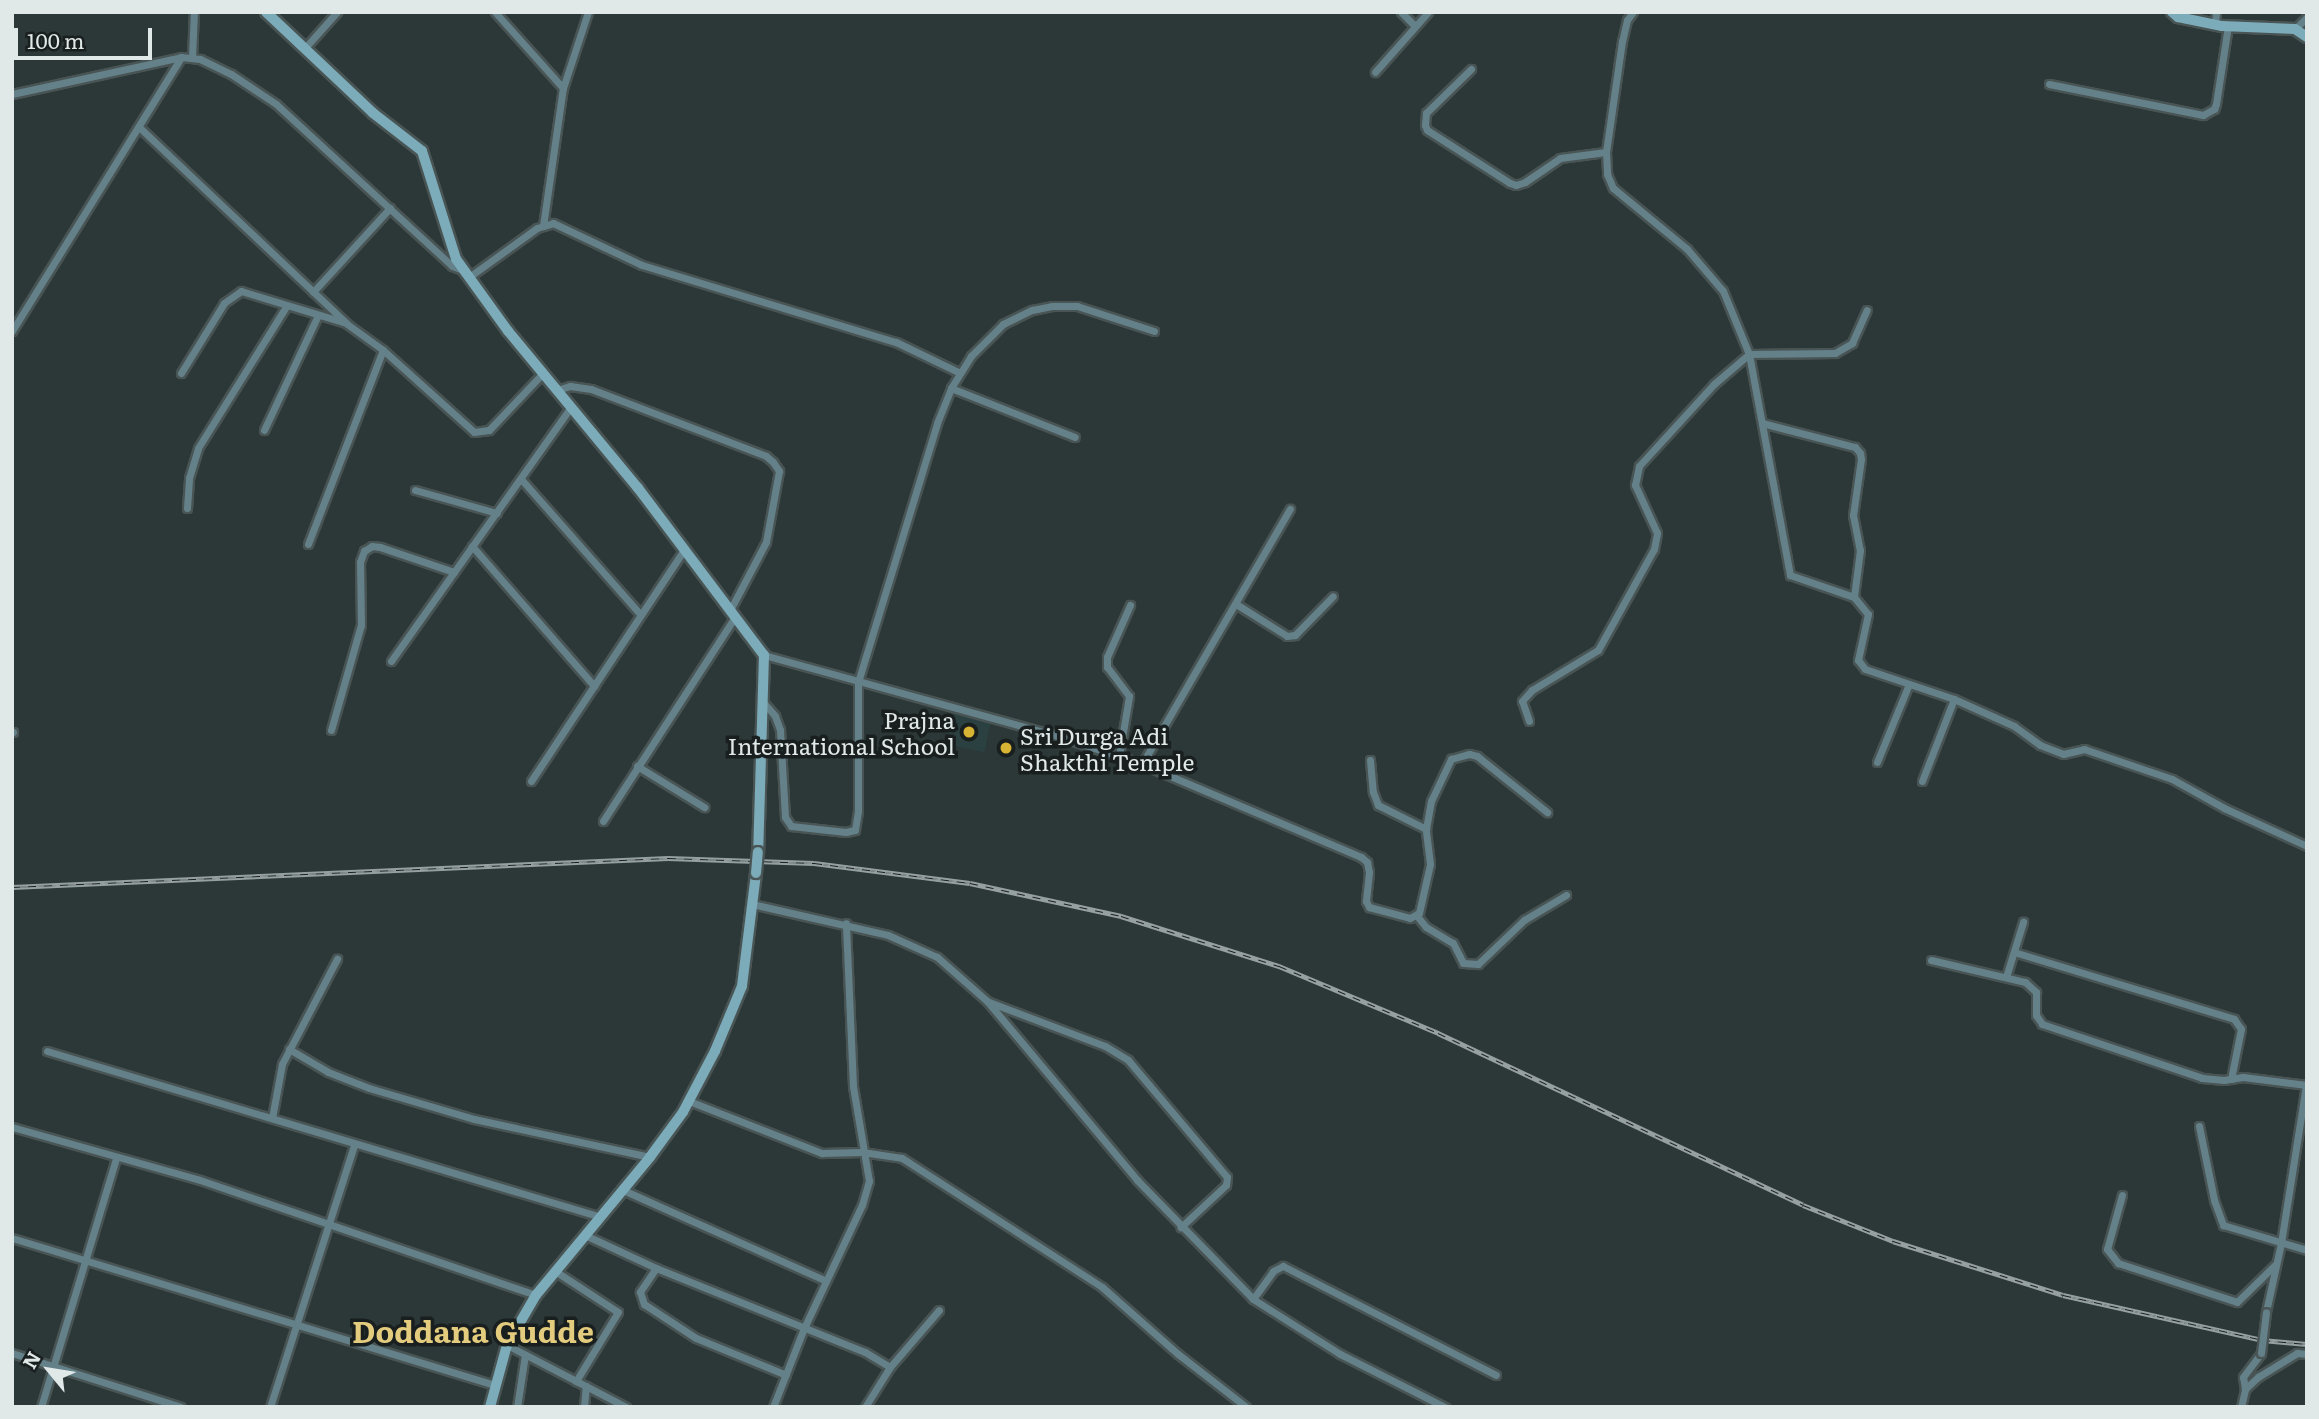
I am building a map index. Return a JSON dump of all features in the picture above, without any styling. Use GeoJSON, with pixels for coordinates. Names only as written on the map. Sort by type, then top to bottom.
{"type":"FeatureCollection","features":[{"type":"Feature","properties":{"kind":"street"},"geometry":{"type":"LineString","coordinates":[[192,57],[194,12]]}},
{"type":"Feature","properties":{"kind":"street"},"geometry":{"type":"LineString","coordinates":[[266,12],[373,113],[422,151],[456,259],[764,655],[1061,737],[1142,764],[1361,857],[1367,862],[1369,872],[1366,901],[1368,907],[1410,918],[1417,916]]}},
{"type":"Feature","properties":{"kind":"street"},"geometry":{"type":"LineString","coordinates":[[304,49],[337,12]]}},
{"type":"Feature","properties":{"kind":"street"},"geometry":{"type":"LineString","coordinates":[[495,12],[563,88]]}},
{"type":"Feature","properties":{"kind":"street"},"geometry":{"type":"LineString","coordinates":[[543,226],[563,88],[588,12]]}},
{"type":"Feature","properties":{"kind":"street"},"geometry":{"type":"LineString","coordinates":[[1401,12],[1414,24]]}},
{"type":"Feature","properties":{"kind":"street"},"geometry":{"type":"LineString","coordinates":[[1375,72],[1414,24],[1428,12]]}},
{"type":"Feature","properties":{"kind":"street"},"geometry":{"type":"LineString","coordinates":[[1633,12],[1622,41],[1606,152],[1607,174],[1613,188],[1687,249],[1723,291],[1749,354],[1790,575],[1854,597],[1868,614],[1858,660],[1865,669],[1954,699],[2014,726],[2039,745],[2063,754],[2084,750],[2172,779],[2224,808],[2307,846]]}},
{"type":"Feature","properties":{"kind":"street"},"geometry":{"type":"LineString","coordinates":[[2172,12],[2178,18],[2228,26],[2294,29],[2307,37]]}},
{"type":"Feature","properties":{"kind":"street"},"geometry":{"type":"LineString","coordinates":[[2215,24],[2216,12]]}},
{"type":"Feature","properties":{"kind":"street"},"geometry":{"type":"LineString","coordinates":[[2294,29],[2307,16]]}},
{"type":"Feature","properties":{"kind":"street"},"geometry":{"type":"LineString","coordinates":[[2049,84],[2203,115],[2214,110],[2216,104],[2228,26]]}},
{"type":"Feature","properties":{"kind":"street"},"geometry":{"type":"LineString","coordinates":[[12,331],[181,57]]}},
{"type":"Feature","properties":{"kind":"street"},"geometry":{"type":"LineString","coordinates":[[13,96],[181,57],[192,57],[232,74],[276,104],[452,265],[467,274]]}},
{"type":"Feature","properties":{"kind":"street"},"geometry":{"type":"LineString","coordinates":[[1471,69],[1426,113],[1425,125],[1427,130],[1510,183],[1525,182],[1560,158],[1606,152]]}},
{"type":"Feature","properties":{"kind":"street"},"geometry":{"type":"LineString","coordinates":[[139,127],[347,324],[383,350],[474,432],[489,430],[543,373]]}},
{"type":"Feature","properties":{"kind":"street"},"geometry":{"type":"LineString","coordinates":[[313,292],[390,208]]}},
{"type":"Feature","properties":{"kind":"street"},"geometry":{"type":"LineString","coordinates":[[467,274],[543,226],[553,223],[642,265],[895,342],[960,373]]}},
{"type":"Feature","properties":{"kind":"street"},"geometry":{"type":"LineString","coordinates":[[181,373],[231,296],[241,291],[347,324]]}},
{"type":"Feature","properties":{"kind":"street"},"geometry":{"type":"LineString","coordinates":[[187,508],[189,478],[198,448],[287,305]]}},
{"type":"Feature","properties":{"kind":"street"},"geometry":{"type":"LineString","coordinates":[[762,702],[775,716],[780,730],[785,817],[791,826],[846,832],[855,830],[858,823],[858,682],[937,423],[951,388],[971,356],[1003,324],[1032,310],[1052,306],[1077,306],[1154,331]]}},
{"type":"Feature","properties":{"kind":"street"},"geometry":{"type":"LineString","coordinates":[[1529,721],[1522,701],[1532,690],[1598,650],[1654,550],[1657,533],[1635,485],[1639,466],[1714,384],[1749,354],[1835,354],[1852,343],[1867,310]]}},
{"type":"Feature","properties":{"kind":"street"},"geometry":{"type":"LineString","coordinates":[[264,429],[318,315]]}},
{"type":"Feature","properties":{"kind":"street"},"geometry":{"type":"LineString","coordinates":[[308,544],[383,350]]}},
{"type":"Feature","properties":{"kind":"street"},"geometry":{"type":"LineString","coordinates":[[557,390],[570,386],[591,389],[766,456],[779,471],[766,542],[733,614],[603,821]]}},
{"type":"Feature","properties":{"kind":"street"},"geometry":{"type":"LineString","coordinates":[[951,388],[1075,437]]}},
{"type":"Feature","properties":{"kind":"street"},"geometry":{"type":"LineString","coordinates":[[391,660],[571,407]]}},
{"type":"Feature","properties":{"kind":"street"},"geometry":{"type":"LineString","coordinates":[[1762,422],[1855,447],[1860,453],[1853,515],[1860,550],[1854,597]]}},
{"type":"Feature","properties":{"kind":"street"},"geometry":{"type":"LineString","coordinates":[[522,479],[640,614]]}},
{"type":"Feature","properties":{"kind":"street"},"geometry":{"type":"LineString","coordinates":[[415,490],[497,513]]}},
{"type":"Feature","properties":{"kind":"street"},"geometry":{"type":"LineString","coordinates":[[1142,764],[1290,509]]}},
{"type":"Feature","properties":{"kind":"street"},"geometry":{"type":"LineString","coordinates":[[331,730],[361,625],[360,562],[364,551],[372,546],[380,547],[454,572]]}},
{"type":"Feature","properties":{"kind":"street"},"geometry":{"type":"LineString","coordinates":[[472,547],[594,686]]}},
{"type":"Feature","properties":{"kind":"street"},"geometry":{"type":"LineString","coordinates":[[531,781],[684,550]]}},
{"type":"Feature","properties":{"kind":"street"},"geometry":{"type":"LineString","coordinates":[[1236,604],[1287,636],[1295,635],[1333,596]]}},
{"type":"Feature","properties":{"kind":"street"},"geometry":{"type":"LineString","coordinates":[[1119,757],[1129,696],[1107,667],[1107,657],[1130,605]]}},
{"type":"Feature","properties":{"kind":"street"},"geometry":{"type":"LineString","coordinates":[[490,1407],[507,1345],[536,1295],[650,1157],[689,1101],[715,1051],[742,986],[758,852],[764,655]]}},
{"type":"Feature","properties":{"kind":"street"},"geometry":{"type":"LineString","coordinates":[[1877,762],[1909,684]]}},
{"type":"Feature","properties":{"kind":"street"},"geometry":{"type":"LineString","coordinates":[[1922,781],[1954,699]]}},
{"type":"Feature","properties":{"kind":"street"},"geometry":{"type":"LineString","coordinates":[[1417,916],[1430,864],[1426,829],[1431,801],[1451,759],[1457,755],[1477,756],[1547,812]]}},
{"type":"Feature","properties":{"kind":"street"},"geometry":{"type":"LineString","coordinates":[[1370,760],[1373,792],[1378,805],[1426,829]]}},
{"type":"Feature","properties":{"kind":"street"},"geometry":{"type":"LineString","coordinates":[[637,766],[704,807]]}},
{"type":"Feature","properties":{"kind":"street"},"geometry":{"type":"LineString","coordinates":[[1417,916],[1426,927],[1453,943],[1463,963],[1478,964],[1524,920],[1566,895]]}},
{"type":"Feature","properties":{"kind":"street"},"geometry":{"type":"LineString","coordinates":[[752,904],[846,923],[888,935],[937,957],[987,1001],[1137,1180],[1253,1299],[1340,1354],[1444,1407]]}},
{"type":"Feature","properties":{"kind":"street"},"geometry":{"type":"LineString","coordinates":[[2006,977],[2023,922]]}},
{"type":"Feature","properties":{"kind":"street"},"geometry":{"type":"LineString","coordinates":[[773,1407],[804,1328],[862,1205],[869,1181],[853,1086],[846,923]]}},
{"type":"Feature","properties":{"kind":"street"},"geometry":{"type":"LineString","coordinates":[[2014,952],[2234,1019],[2241,1029],[2231,1079]]}},
{"type":"Feature","properties":{"kind":"street"},"geometry":{"type":"LineString","coordinates":[[272,1118],[282,1064],[337,959]]}},
{"type":"Feature","properties":{"kind":"street"},"geometry":{"type":"LineString","coordinates":[[1931,960],[2025,982],[2036,992],[2036,1015],[2042,1024],[2202,1078],[2243,1077],[2306,1085]]}},
{"type":"Feature","properties":{"kind":"street"},"geometry":{"type":"LineString","coordinates":[[987,1001],[1105,1046],[1128,1060],[1227,1177],[1226,1185],[1181,1227]]}},
{"type":"Feature","properties":{"kind":"street"},"geometry":{"type":"LineString","coordinates":[[289,1049],[338,1076],[369,1088],[474,1119],[650,1157]]}},
{"type":"Feature","properties":{"kind":"street"},"geometry":{"type":"LineString","coordinates":[[47,1051],[601,1217]]}},
{"type":"Feature","properties":{"kind":"street"},"geometry":{"type":"LineString","coordinates":[[2241,1407],[2245,1390],[2243,1377],[2261,1353],[2307,1078]]}},
{"type":"Feature","properties":{"kind":"street"},"geometry":{"type":"LineString","coordinates":[[689,1101],[822,1153],[862,1152],[902,1158],[1091,1280],[1246,1407]]}},
{"type":"Feature","properties":{"kind":"street"},"geometry":{"type":"LineString","coordinates":[[2199,1126],[2214,1200],[2223,1225],[2307,1250]]}},
{"type":"Feature","properties":{"kind":"street"},"geometry":{"type":"LineString","coordinates":[[12,1128],[200,1180],[536,1295]]}},
{"type":"Feature","properties":{"kind":"street"},"geometry":{"type":"LineString","coordinates":[[270,1407],[354,1145]]}},
{"type":"Feature","properties":{"kind":"street"},"geometry":{"type":"LineString","coordinates":[[41,1407],[116,1158]]}},
{"type":"Feature","properties":{"kind":"street"},"geometry":{"type":"LineString","coordinates":[[623,1190],[826,1281]]}},
{"type":"Feature","properties":{"kind":"street"},"geometry":{"type":"LineString","coordinates":[[2122,1195],[2107,1249],[2118,1264],[2237,1302],[2277,1264]]}},
{"type":"Feature","properties":{"kind":"street"},"geometry":{"type":"LineString","coordinates":[[585,1235],[656,1268],[865,1352],[890,1367]]}},
{"type":"Feature","properties":{"kind":"street"},"geometry":{"type":"LineString","coordinates":[[12,1238],[495,1385]]}},
{"type":"Feature","properties":{"kind":"street"},"geometry":{"type":"LineString","coordinates":[[1253,1299],[1273,1270],[1283,1266],[1496,1375]]}},
{"type":"Feature","properties":{"kind":"street"},"geometry":{"type":"LineString","coordinates":[[656,1268],[640,1292],[643,1304],[696,1338],[786,1375]]}},
{"type":"Feature","properties":{"kind":"street"},"geometry":{"type":"LineString","coordinates":[[555,1271],[618,1312],[576,1381]]}},
{"type":"Feature","properties":{"kind":"street"},"geometry":{"type":"LineString","coordinates":[[865,1407],[890,1367],[939,1310]]}},
{"type":"Feature","properties":{"kind":"street"},"geometry":{"type":"LineString","coordinates":[[507,1345],[626,1407]]}},
{"type":"Feature","properties":{"kind":"street"},"geometry":{"type":"LineString","coordinates":[[12,1353],[181,1407]]}},
{"type":"Feature","properties":{"kind":"street"},"geometry":{"type":"LineString","coordinates":[[2245,1390],[2258,1377],[2297,1353],[2307,1354]]}},
{"type":"Feature","properties":{"kind":"street"},"geometry":{"type":"LineString","coordinates":[[517,1407],[525,1354]]}},
{"type":"Feature","properties":{"kind":"street"},"geometry":{"type":"LineString","coordinates":[[584,1407],[586,1387]]}},
{"type":"Feature","properties":{"kind":"shaded area","name":"Prajna International School"},"geometry":{"type":"Polygon","coordinates":[[[954,712],[991,720],[984,752],[947,744],[954,712]]]}},
{"type":"Feature","properties":{"kind":"railway"},"geometry":{"type":"LineString","coordinates":[[12,887],[668,858],[814,863],[970,883],[1121,916],[1279,966],[1438,1033],[1803,1205],[1893,1241],[2063,1295],[2262,1340],[2307,1344]]}},
{"type":"Feature","properties":{"kind":"place","name":"Prajna International School"},"geometry":{"type":"Point","coordinates":[969,732]}},
{"type":"Feature","properties":{"kind":"place","name":"Sri Durga Adi Shakthi Temple"},"geometry":{"type":"Point","coordinates":[1006,748]}},
{"type":"Feature","properties":{"kind":"district","name":"Doddana Gudde"},"geometry":{"type":"Point","coordinates":[473,1330]}}]}
